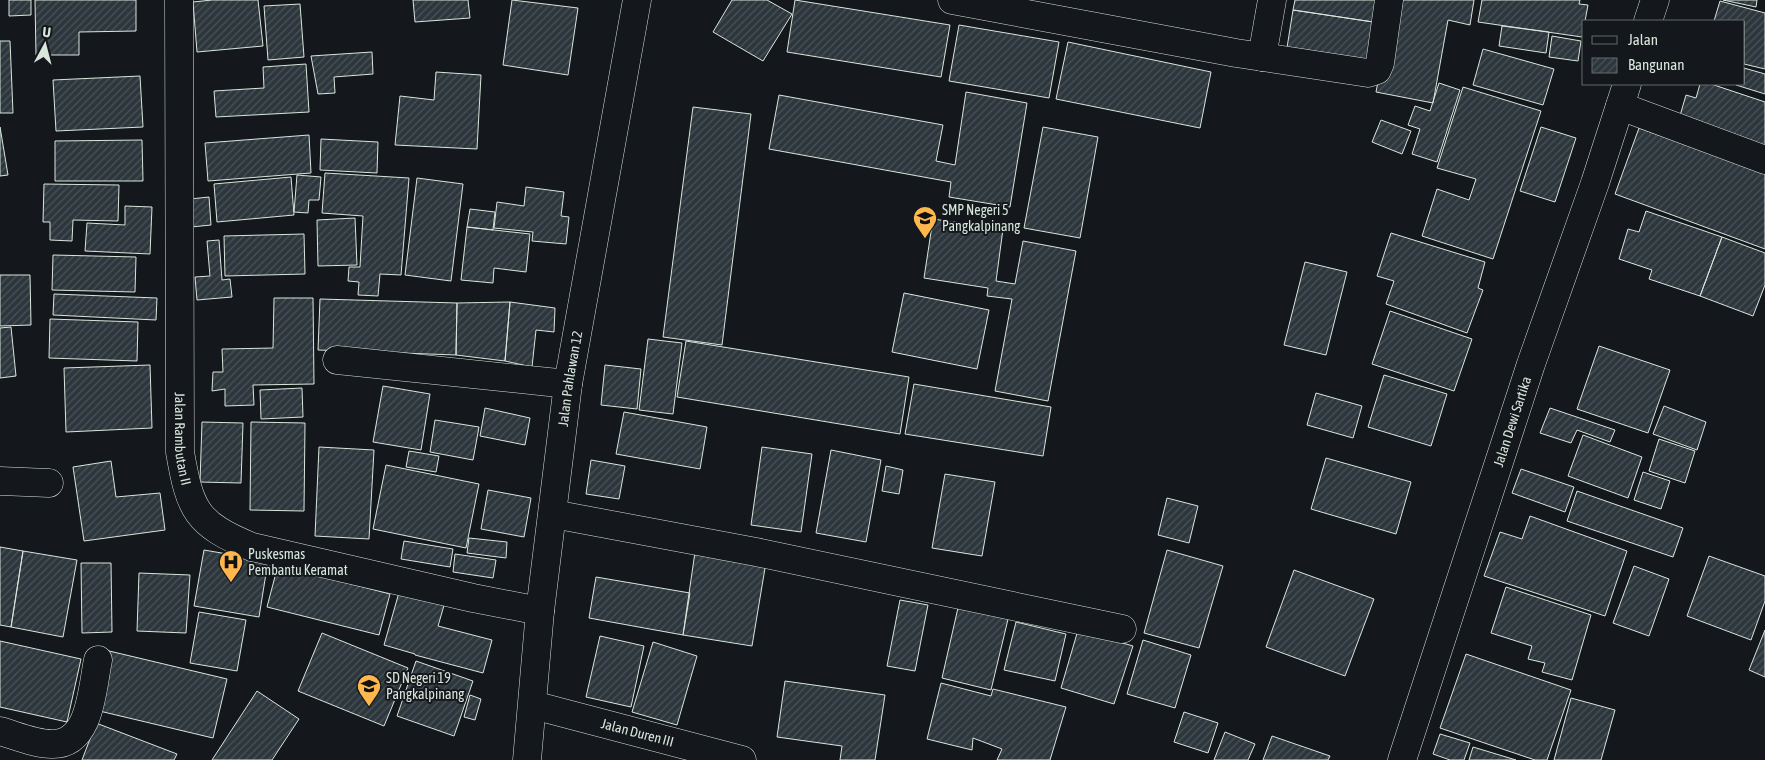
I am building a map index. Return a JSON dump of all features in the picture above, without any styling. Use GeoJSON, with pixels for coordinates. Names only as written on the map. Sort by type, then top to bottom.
{"type":"FeatureCollection","features":[{"type":"Feature","properties":{"kind":"street","name":"Jalan Rambutan II"},"geometry":{"type":"LineString","coordinates":[[180,0],[180,452],[186,488],[195,510],[210,526],[231,538],[252,546],[463,596],[540,610]]}},
{"type":"Feature","properties":{"kind":"street","name":"Jalan Pahlawan 12"},"geometry":{"type":"LineString","coordinates":[[528,760],[540,610],[554,514],[568,384],[637,0]]}},
{"type":"Feature","properties":{"kind":"street"},"geometry":{"type":"LineString","coordinates":[[952,0],[1262,57],[1374,72],[1380,63],[1389,0]]}},
{"type":"Feature","properties":{"kind":"street"},"geometry":{"type":"LineString","coordinates":[[1262,57],[1272,0]]}},
{"type":"Feature","properties":{"kind":"street"},"geometry":{"type":"LineString","coordinates":[[1648,20],[1654,0]]}},
{"type":"Feature","properties":{"kind":"street"},"geometry":{"type":"LineString","coordinates":[[1624,95],[1765,160]]}},
{"type":"Feature","properties":{"kind":"street","name":"Jalan Dewi Sartika"},"geometry":{"type":"LineString","coordinates":[[1402,760],[1531,364],[1624,95]]}},
{"type":"Feature","properties":{"kind":"street"},"geometry":{"type":"LineString","coordinates":[[337,360],[568,384]]}},
{"type":"Feature","properties":{"kind":"street"},"geometry":{"type":"LineString","coordinates":[[0,481],[49,483]]}},
{"type":"Feature","properties":{"kind":"street"},"geometry":{"type":"LineString","coordinates":[[554,514],[756,552],[1122,629]]}},
{"type":"Feature","properties":{"kind":"street"},"geometry":{"type":"LineString","coordinates":[[0,731],[38,742],[65,743],[81,729],[85,719],[98,660]]}},
{"type":"Feature","properties":{"kind":"street","name":"Jalan Duren III"},"geometry":{"type":"LineString","coordinates":[[533,705],[742,760]]}},
{"type":"Feature","properties":{"kind":"building"},"geometry":{"type":"Polygon","coordinates":[[[9,0],[31,0],[31,15],[9,16],[9,0]]]}},
{"type":"Feature","properties":{"kind":"building"},"geometry":{"type":"Polygon","coordinates":[[[35,0],[136,0],[136,31],[79,32],[79,55],[36,55],[35,0]]]}},
{"type":"Feature","properties":{"kind":"building"},"geometry":{"type":"Polygon","coordinates":[[[258,0],[263,46],[197,52],[193,2],[258,0]]]}},
{"type":"Feature","properties":{"kind":"building"},"geometry":{"type":"Polygon","coordinates":[[[413,0],[468,0],[470,18],[415,22],[413,0]]]}},
{"type":"Feature","properties":{"kind":"building"},"geometry":{"type":"Polygon","coordinates":[[[512,0],[578,8],[568,75],[503,65],[512,0]]]}},
{"type":"Feature","properties":{"kind":"building"},"geometry":{"type":"Polygon","coordinates":[[[732,0],[767,0],[792,14],[763,61],[713,32],[732,0]]]}},
{"type":"Feature","properties":{"kind":"building"},"geometry":{"type":"Polygon","coordinates":[[[795,0],[950,25],[941,77],[787,52],[795,0]]]}},
{"type":"Feature","properties":{"kind":"building"},"geometry":{"type":"Polygon","coordinates":[[[1295,0],[1384,0],[1380,23],[1293,10],[1295,0]]]}},
{"type":"Feature","properties":{"kind":"building"},"geometry":{"type":"Polygon","coordinates":[[[1394,0],[1474,0],[1470,25],[1448,20],[1433,103],[1376,92],[1394,0]]]}},
{"type":"Feature","properties":{"kind":"building"},"geometry":{"type":"Polygon","coordinates":[[[1482,0],[1580,0],[1579,4],[1588,5],[1585,20],[1582,20],[1582,37],[1478,22],[1482,0]]]}},
{"type":"Feature","properties":{"kind":"building"},"geometry":{"type":"Polygon","coordinates":[[[1723,0],[1757,0],[1756,7],[1723,0]]]}},
{"type":"Feature","properties":{"kind":"building"},"geometry":{"type":"Polygon","coordinates":[[[1720,1],[1765,13],[1765,69],[1745,64],[1745,20],[1714,20],[1720,1]]]}},
{"type":"Feature","properties":{"kind":"building"},"geometry":{"type":"Polygon","coordinates":[[[300,4],[304,57],[268,60],[264,6],[300,4]]]}},
{"type":"Feature","properties":{"kind":"building"},"geometry":{"type":"Polygon","coordinates":[[[1293,10],[1380,23],[1373,68],[1286,54],[1293,10]]]}},
{"type":"Feature","properties":{"kind":"building"},"geometry":{"type":"Polygon","coordinates":[[[959,25],[1059,42],[1049,98],[949,81],[959,25]]]}},
{"type":"Feature","properties":{"kind":"building"},"geometry":{"type":"Polygon","coordinates":[[[1502,26],[1549,32],[1546,53],[1499,46],[1502,26]]]}},
{"type":"Feature","properties":{"kind":"building"},"geometry":{"type":"Polygon","coordinates":[[[1552,36],[1581,41],[1578,61],[1549,57],[1552,36]]]}},
{"type":"Feature","properties":{"kind":"building"},"geometry":{"type":"Polygon","coordinates":[[[0,41],[10,41],[13,113],[0,113],[0,41]]]}},
{"type":"Feature","properties":{"kind":"building"},"geometry":{"type":"Polygon","coordinates":[[[1068,42],[1211,72],[1200,128],[1056,99],[1068,42]]]}},
{"type":"Feature","properties":{"kind":"building"},"geometry":{"type":"Polygon","coordinates":[[[1483,49],[1554,69],[1543,105],[1473,85],[1483,49]]]}},
{"type":"Feature","properties":{"kind":"building"},"geometry":{"type":"Polygon","coordinates":[[[372,52],[373,74],[334,77],[335,93],[318,94],[311,56],[372,52]]]}},
{"type":"Feature","properties":{"kind":"building"},"geometry":{"type":"Polygon","coordinates":[[[306,64],[309,112],[216,117],[214,91],[264,88],[263,67],[306,64]]]}},
{"type":"Feature","properties":{"kind":"building"},"geometry":{"type":"Polygon","coordinates":[[[1745,68],[1765,74],[1765,94],[1736,85],[1745,85],[1745,68]]]}},
{"type":"Feature","properties":{"kind":"building"},"geometry":{"type":"Polygon","coordinates":[[[436,72],[481,75],[477,149],[395,145],[400,96],[434,100],[436,72]]]}},
{"type":"Feature","properties":{"kind":"building"},"geometry":{"type":"Polygon","coordinates":[[[140,76],[143,127],[56,131],[53,80],[140,76]]]}},
{"type":"Feature","properties":{"kind":"building"},"geometry":{"type":"Polygon","coordinates":[[[1439,83],[1460,90],[1437,162],[1412,154],[1420,129],[1408,125],[1415,106],[1430,111],[1439,83]]]}},
{"type":"Feature","properties":{"kind":"building"},"geometry":{"type":"Polygon","coordinates":[[[1700,85],[1714,85],[1765,102],[1765,156],[1677,126],[1686,95],[1696,98],[1700,85]]]}},
{"type":"Feature","properties":{"kind":"building"},"geometry":{"type":"Polygon","coordinates":[[[1463,87],[1541,111],[1493,259],[1422,236],[1437,189],[1469,200],[1476,179],[1437,168],[1463,87]]]}},
{"type":"Feature","properties":{"kind":"building"},"geometry":{"type":"Polygon","coordinates":[[[966,92],[1027,103],[1010,207],[949,197],[951,182],[769,149],[779,95],[943,125],[936,161],[955,165],[966,92]]]}},
{"type":"Feature","properties":{"kind":"building"},"geometry":{"type":"Polygon","coordinates":[[[693,107],[751,114],[722,345],[663,337],[693,107]]]}},
{"type":"Feature","properties":{"kind":"building"},"geometry":{"type":"Polygon","coordinates":[[[1381,120],[1411,131],[1402,154],[1372,142],[1381,120]]]}},
{"type":"Feature","properties":{"kind":"building"},"geometry":{"type":"Polygon","coordinates":[[[0,127],[8,175],[0,176],[0,127]]]}},
{"type":"Feature","properties":{"kind":"building"},"geometry":{"type":"Polygon","coordinates":[[[1043,127],[1098,137],[1080,238],[1024,228],[1043,127]]]}},
{"type":"Feature","properties":{"kind":"building"},"geometry":{"type":"Polygon","coordinates":[[[1541,127],[1576,138],[1555,202],[1520,191],[1541,127]]]}},
{"type":"Feature","properties":{"kind":"building"},"geometry":{"type":"Polygon","coordinates":[[[1639,128],[1765,173],[1765,249],[1615,194],[1639,128]]]}},
{"type":"Feature","properties":{"kind":"building"},"geometry":{"type":"Polygon","coordinates":[[[309,135],[311,173],[208,181],[205,143],[309,135]]]}},
{"type":"Feature","properties":{"kind":"building"},"geometry":{"type":"Polygon","coordinates":[[[321,139],[378,142],[377,173],[320,170],[321,139]]]}},
{"type":"Feature","properties":{"kind":"building"},"geometry":{"type":"Polygon","coordinates":[[[142,140],[143,181],[55,181],[55,141],[142,140]]]}},
{"type":"Feature","properties":{"kind":"building"},"geometry":{"type":"Polygon","coordinates":[[[325,173],[409,178],[401,275],[380,274],[378,296],[358,295],[359,282],[348,281],[349,267],[360,267],[363,216],[322,213],[325,173]]]}},
{"type":"Feature","properties":{"kind":"building"},"geometry":{"type":"Polygon","coordinates":[[[297,175],[321,177],[319,200],[309,200],[308,213],[294,212],[297,175]]]}},
{"type":"Feature","properties":{"kind":"building"},"geometry":{"type":"Polygon","coordinates":[[[291,177],[294,215],[217,222],[214,184],[291,177]]]}},
{"type":"Feature","properties":{"kind":"building"},"geometry":{"type":"Polygon","coordinates":[[[417,178],[463,184],[451,281],[405,275],[417,178]]]}},
{"type":"Feature","properties":{"kind":"building"},"geometry":{"type":"Polygon","coordinates":[[[44,184],[119,185],[118,221],[73,220],[72,241],[50,240],[50,222],[43,222],[44,184]]]}},
{"type":"Feature","properties":{"kind":"building"},"geometry":{"type":"Polygon","coordinates":[[[526,187],[564,192],[561,216],[569,217],[566,244],[532,241],[533,232],[494,228],[497,202],[524,206],[526,187]]]}},
{"type":"Feature","properties":{"kind":"building"},"geometry":{"type":"Polygon","coordinates":[[[209,197],[211,225],[191,227],[190,199],[209,197]]]}},
{"type":"Feature","properties":{"kind":"building"},"geometry":{"type":"Polygon","coordinates":[[[125,206],[152,207],[150,254],[85,251],[87,223],[125,225],[125,206]]]}},
{"type":"Feature","properties":{"kind":"building"},"geometry":{"type":"Polygon","coordinates":[[[470,209],[495,212],[493,230],[467,227],[470,209]]]}},
{"type":"Feature","properties":{"kind":"building"},"geometry":{"type":"Polygon","coordinates":[[[1646,211],[1722,237],[1700,296],[1649,279],[1652,270],[1619,259],[1628,229],[1639,232],[1646,211]]]}},
{"type":"Feature","properties":{"kind":"building"},"geometry":{"type":"Polygon","coordinates":[[[355,218],[357,265],[318,266],[317,220],[355,218]]]}},
{"type":"Feature","properties":{"kind":"building"},"geometry":{"type":"Polygon","coordinates":[[[933,219],[1003,229],[996,281],[1015,284],[1023,241],[1076,251],[1048,401],[995,391],[1012,299],[987,296],[988,288],[924,278],[933,219]]]}},
{"type":"Feature","properties":{"kind":"building"},"geometry":{"type":"Polygon","coordinates":[[[467,227],[530,234],[526,272],[494,268],[493,283],[461,280],[467,227]]]}},
{"type":"Feature","properties":{"kind":"building"},"geometry":{"type":"Polygon","coordinates":[[[1391,233],[1485,262],[1478,288],[1483,290],[1467,333],[1386,304],[1394,281],[1377,276],[1391,233]]]}},
{"type":"Feature","properties":{"kind":"building"},"geometry":{"type":"Polygon","coordinates":[[[304,234],[305,274],[225,276],[224,236],[304,234]]]}},
{"type":"Feature","properties":{"kind":"building"},"geometry":{"type":"Polygon","coordinates":[[[1722,237],[1765,253],[1765,285],[1753,316],[1700,296],[1722,237]]]}},
{"type":"Feature","properties":{"kind":"building"},"geometry":{"type":"Polygon","coordinates":[[[219,240],[222,280],[230,279],[232,297],[197,300],[195,277],[210,276],[207,241],[219,240]]]}},
{"type":"Feature","properties":{"kind":"building"},"geometry":{"type":"Polygon","coordinates":[[[53,255],[136,257],[135,292],[52,290],[53,255]]]}},
{"type":"Feature","properties":{"kind":"building"},"geometry":{"type":"Polygon","coordinates":[[[1305,262],[1347,272],[1326,355],[1284,345],[1305,262]]]}},
{"type":"Feature","properties":{"kind":"building"},"geometry":{"type":"Polygon","coordinates":[[[0,275],[30,275],[31,325],[0,326],[0,275]]]}},
{"type":"Feature","properties":{"kind":"building"},"geometry":{"type":"Polygon","coordinates":[[[904,293],[989,310],[977,369],[892,352],[904,293]]]}},
{"type":"Feature","properties":{"kind":"building"},"geometry":{"type":"Polygon","coordinates":[[[54,294],[157,298],[156,320],[53,315],[54,294]]]}},
{"type":"Feature","properties":{"kind":"building"},"geometry":{"type":"Polygon","coordinates":[[[274,298],[313,298],[314,384],[253,385],[254,405],[225,406],[225,389],[212,391],[213,372],[223,372],[222,349],[273,348],[274,298]]]}},
{"type":"Feature","properties":{"kind":"building"},"geometry":{"type":"Polygon","coordinates":[[[320,299],[457,303],[456,355],[318,350],[320,299]]]}},
{"type":"Feature","properties":{"kind":"building"},"geometry":{"type":"Polygon","coordinates":[[[510,302],[555,308],[554,332],[536,330],[532,367],[505,361],[510,302]]]}},
{"type":"Feature","properties":{"kind":"building"},"geometry":{"type":"Polygon","coordinates":[[[510,302],[505,361],[456,355],[457,303],[510,302]]]}},
{"type":"Feature","properties":{"kind":"building"},"geometry":{"type":"Polygon","coordinates":[[[1390,311],[1472,339],[1454,391],[1372,364],[1390,311]]]}},
{"type":"Feature","properties":{"kind":"building"},"geometry":{"type":"Polygon","coordinates":[[[50,319],[138,322],[137,361],[49,358],[50,319]]]}},
{"type":"Feature","properties":{"kind":"building"},"geometry":{"type":"Polygon","coordinates":[[[11,327],[16,376],[0,378],[0,328],[11,327]]]}},
{"type":"Feature","properties":{"kind":"building"},"geometry":{"type":"Polygon","coordinates":[[[648,339],[682,343],[673,414],[639,410],[648,339]]]}},
{"type":"Feature","properties":{"kind":"building"},"geometry":{"type":"Polygon","coordinates":[[[686,341],[909,377],[900,434],[677,397],[686,341]]]}},
{"type":"Feature","properties":{"kind":"building"},"geometry":{"type":"Polygon","coordinates":[[[1599,346],[1670,370],[1648,433],[1577,409],[1599,346]]]}},
{"type":"Feature","properties":{"kind":"building"},"geometry":{"type":"Polygon","coordinates":[[[150,365],[152,428],[66,432],[64,368],[150,365]]]}},
{"type":"Feature","properties":{"kind":"building"},"geometry":{"type":"Polygon","coordinates":[[[605,365],[641,369],[637,409],[601,405],[605,365]]]}},
{"type":"Feature","properties":{"kind":"building"},"geometry":{"type":"Polygon","coordinates":[[[1384,375],[1447,394],[1431,446],[1368,427],[1384,375]]]}},
{"type":"Feature","properties":{"kind":"building"},"geometry":{"type":"Polygon","coordinates":[[[914,384],[1051,407],[1043,456],[905,434],[914,384]]]}},
{"type":"Feature","properties":{"kind":"building"},"geometry":{"type":"Polygon","coordinates":[[[383,386],[430,394],[421,450],[373,442],[383,386]]]}},
{"type":"Feature","properties":{"kind":"building"},"geometry":{"type":"Polygon","coordinates":[[[302,388],[303,417],[261,419],[260,390],[302,388]]]}},
{"type":"Feature","properties":{"kind":"building"},"geometry":{"type":"Polygon","coordinates":[[[1316,393],[1362,406],[1353,438],[1307,425],[1316,393]]]}},
{"type":"Feature","properties":{"kind":"building"},"geometry":{"type":"Polygon","coordinates":[[[1664,406],[1706,422],[1697,450],[1653,434],[1664,406]]]}},
{"type":"Feature","properties":{"kind":"building"},"geometry":{"type":"Polygon","coordinates":[[[485,408],[530,418],[525,445],[480,436],[485,408]]]}},
{"type":"Feature","properties":{"kind":"building"},"geometry":{"type":"Polygon","coordinates":[[[1550,408],[1615,430],[1610,442],[1577,430],[1571,443],[1540,433],[1550,408]]]}},
{"type":"Feature","properties":{"kind":"building"},"geometry":{"type":"Polygon","coordinates":[[[624,412],[707,427],[700,469],[616,454],[624,412]]]}},
{"type":"Feature","properties":{"kind":"building"},"geometry":{"type":"Polygon","coordinates":[[[435,420],[479,427],[473,460],[430,452],[435,420]]]}},
{"type":"Feature","properties":{"kind":"building"},"geometry":{"type":"Polygon","coordinates":[[[202,422],[243,423],[241,483],[200,482],[202,422]]]}},
{"type":"Feature","properties":{"kind":"building"},"geometry":{"type":"Polygon","coordinates":[[[251,422],[305,423],[304,511],[250,510],[251,422]]]}},
{"type":"Feature","properties":{"kind":"building"},"geometry":{"type":"Polygon","coordinates":[[[1583,435],[1642,457],[1628,498],[1568,476],[1583,435]]]}},
{"type":"Feature","properties":{"kind":"building"},"geometry":{"type":"Polygon","coordinates":[[[1659,439],[1695,451],[1685,483],[1649,471],[1659,439]]]}},
{"type":"Feature","properties":{"kind":"building"},"geometry":{"type":"Polygon","coordinates":[[[319,447],[374,450],[369,539],[315,536],[319,447]]]}},
{"type":"Feature","properties":{"kind":"building"},"geometry":{"type":"Polygon","coordinates":[[[762,447],[812,454],[801,532],[751,525],[762,447]]]}},
{"type":"Feature","properties":{"kind":"building"},"geometry":{"type":"Polygon","coordinates":[[[831,450],[881,460],[866,542],[816,533],[831,450]]]}},
{"type":"Feature","properties":{"kind":"building"},"geometry":{"type":"Polygon","coordinates":[[[409,451],[439,456],[436,472],[406,467],[409,451]]]}},
{"type":"Feature","properties":{"kind":"building"},"geometry":{"type":"Polygon","coordinates":[[[1326,458],[1411,482],[1396,534],[1311,509],[1326,458]]]}},
{"type":"Feature","properties":{"kind":"building"},"geometry":{"type":"Polygon","coordinates":[[[591,460],[625,466],[619,499],[586,494],[591,460]]]}},
{"type":"Feature","properties":{"kind":"building"},"geometry":{"type":"Polygon","coordinates":[[[111,461],[116,497],[160,493],[165,530],[84,541],[73,467],[111,461]]]}},
{"type":"Feature","properties":{"kind":"building"},"geometry":{"type":"Polygon","coordinates":[[[386,465],[479,484],[466,548],[373,529],[386,465]]]}},
{"type":"Feature","properties":{"kind":"building"},"geometry":{"type":"Polygon","coordinates":[[[886,466],[903,470],[899,494],[882,491],[886,466]]]}},
{"type":"Feature","properties":{"kind":"building"},"geometry":{"type":"Polygon","coordinates":[[[1521,469],[1574,487],[1565,512],[1512,493],[1521,469]]]}},
{"type":"Feature","properties":{"kind":"building"},"geometry":{"type":"Polygon","coordinates":[[[1643,472],[1670,481],[1661,509],[1634,500],[1643,472]]]}},
{"type":"Feature","properties":{"kind":"building"},"geometry":{"type":"Polygon","coordinates":[[[945,474],[995,482],[982,556],[932,548],[945,474]]]}},
{"type":"Feature","properties":{"kind":"building"},"geometry":{"type":"Polygon","coordinates":[[[488,490],[531,498],[524,537],[481,529],[488,490]]]}},
{"type":"Feature","properties":{"kind":"building"},"geometry":{"type":"Polygon","coordinates":[[[1577,491],[1683,528],[1673,557],[1567,521],[1577,491]]]}},
{"type":"Feature","properties":{"kind":"building"},"geometry":{"type":"Polygon","coordinates":[[[1167,498],[1198,506],[1189,543],[1158,535],[1167,498]]]}},
{"type":"Feature","properties":{"kind":"building"},"geometry":{"type":"Polygon","coordinates":[[[1530,516],[1627,551],[1605,616],[1484,576],[1500,532],[1522,539],[1530,516]]]}},
{"type":"Feature","properties":{"kind":"building"},"geometry":{"type":"Polygon","coordinates":[[[469,538],[507,542],[506,558],[467,553],[469,538]]]}},
{"type":"Feature","properties":{"kind":"building"},"geometry":{"type":"Polygon","coordinates":[[[404,541],[453,549],[450,567],[401,559],[404,541]]]}},
{"type":"Feature","properties":{"kind":"building"},"geometry":{"type":"Polygon","coordinates":[[[0,547],[23,551],[11,627],[0,625],[0,547]]]}},
{"type":"Feature","properties":{"kind":"building","name":"Puskesmas Pembantu Keramat"},"geometry":{"type":"Polygon","coordinates":[[[204,550],[268,561],[259,617],[194,606],[204,550]]]}},
{"type":"Feature","properties":{"kind":"building"},"geometry":{"type":"Polygon","coordinates":[[[1167,550],[1223,566],[1199,648],[1144,633],[1167,550]]]}},
{"type":"Feature","properties":{"kind":"building"},"geometry":{"type":"Polygon","coordinates":[[[23,551],[77,560],[63,637],[11,627],[23,551]]]}},
{"type":"Feature","properties":{"kind":"building"},"geometry":{"type":"Polygon","coordinates":[[[695,552],[766,562],[752,646],[683,635],[695,552]]]}},
{"type":"Feature","properties":{"kind":"building"},"geometry":{"type":"Polygon","coordinates":[[[455,554],[496,560],[493,578],[453,572],[455,554]]]}},
{"type":"Feature","properties":{"kind":"building"},"geometry":{"type":"Polygon","coordinates":[[[1709,556],[1765,576],[1765,601],[1751,640],[1687,616],[1709,556]]]}},
{"type":"Feature","properties":{"kind":"building"},"geometry":{"type":"Polygon","coordinates":[[[81,563],[111,563],[112,632],[82,633],[81,563]]]}},
{"type":"Feature","properties":{"kind":"building"},"geometry":{"type":"Polygon","coordinates":[[[278,565],[390,594],[379,635],[267,607],[278,565]]]}},
{"type":"Feature","properties":{"kind":"building"},"geometry":{"type":"Polygon","coordinates":[[[1634,566],[1669,579],[1649,636],[1613,623],[1634,566]]]}},
{"type":"Feature","properties":{"kind":"building"},"geometry":{"type":"Polygon","coordinates":[[[1294,570],[1374,599],[1345,676],[1266,647],[1294,570]]]}},
{"type":"Feature","properties":{"kind":"building"},"geometry":{"type":"Polygon","coordinates":[[[139,573],[190,575],[186,633],[137,631],[139,573]]]}},
{"type":"Feature","properties":{"kind":"building"},"geometry":{"type":"Polygon","coordinates":[[[596,577],[690,593],[683,635],[589,618],[596,577]]]}},
{"type":"Feature","properties":{"kind":"building"},"geometry":{"type":"Polygon","coordinates":[[[1506,587],[1591,615],[1572,680],[1542,672],[1545,663],[1528,659],[1532,646],[1491,633],[1506,587]]]}},
{"type":"Feature","properties":{"kind":"building"},"geometry":{"type":"Polygon","coordinates":[[[400,589],[445,602],[438,626],[492,640],[483,673],[384,645],[400,589]]]}},
{"type":"Feature","properties":{"kind":"building"},"geometry":{"type":"Polygon","coordinates":[[[960,599],[1010,611],[991,690],[942,678],[960,599]]]}},
{"type":"Feature","properties":{"kind":"building"},"geometry":{"type":"Polygon","coordinates":[[[900,600],[928,605],[915,671],[887,666],[900,600]]]}},
{"type":"Feature","properties":{"kind":"building"},"geometry":{"type":"Polygon","coordinates":[[[199,612],[246,620],[237,671],[190,663],[199,612]]]}},
{"type":"Feature","properties":{"kind":"building"},"geometry":{"type":"Polygon","coordinates":[[[1016,622],[1066,634],[1055,681],[1004,670],[1016,622]]]}},
{"type":"Feature","properties":{"kind":"building"},"geometry":{"type":"Polygon","coordinates":[[[1078,630],[1133,646],[1114,704],[1061,688],[1078,630]]]}},
{"type":"Feature","properties":{"kind":"building"},"geometry":{"type":"Polygon","coordinates":[[[1765,630],[1765,677],[1749,670],[1765,630]]]}},
{"type":"Feature","properties":{"kind":"building"},"geometry":{"type":"Polygon","coordinates":[[[322,633],[408,668],[384,726],[298,691],[322,633]]]}},
{"type":"Feature","properties":{"kind":"building"},"geometry":{"type":"Polygon","coordinates":[[[600,636],[644,646],[631,707],[586,697],[600,636]]]}},
{"type":"Feature","properties":{"kind":"building"},"geometry":{"type":"Polygon","coordinates":[[[1143,640],[1191,655],[1175,708],[1127,694],[1143,640]]]}},
{"type":"Feature","properties":{"kind":"building"},"geometry":{"type":"Polygon","coordinates":[[[0,641],[81,659],[67,722],[0,707],[0,641]]]}},
{"type":"Feature","properties":{"kind":"building"},"geometry":{"type":"Polygon","coordinates":[[[653,642],[697,656],[677,725],[632,712],[653,642]]]}},
{"type":"Feature","properties":{"kind":"building"},"geometry":{"type":"Polygon","coordinates":[[[105,650],[227,679],[213,738],[91,709],[105,650]]]}},
{"type":"Feature","properties":{"kind":"building"},"geometry":{"type":"Polygon","coordinates":[[[1466,654],[1571,690],[1547,760],[1535,760],[1440,728],[1466,654]]]}},
{"type":"Feature","properties":{"kind":"building"},"geometry":{"type":"Polygon","coordinates":[[[416,661],[473,681],[454,736],[397,716],[416,661]]]}},
{"type":"Feature","properties":{"kind":"building"},"geometry":{"type":"Polygon","coordinates":[[[785,681],[885,695],[875,760],[840,760],[842,746],[777,737],[785,681]]]}},
{"type":"Feature","properties":{"kind":"building"},"geometry":{"type":"Polygon","coordinates":[[[941,683],[991,696],[993,689],[1066,707],[1050,760],[997,760],[1002,749],[973,738],[972,750],[927,739],[941,683]]]}},
{"type":"Feature","properties":{"kind":"building"},"geometry":{"type":"Polygon","coordinates":[[[257,691],[299,719],[272,760],[212,760],[257,691]]]}},
{"type":"Feature","properties":{"kind":"building"},"geometry":{"type":"Polygon","coordinates":[[[470,695],[481,699],[475,720],[464,717],[470,695]]]}},
{"type":"Feature","properties":{"kind":"building"},"geometry":{"type":"Polygon","coordinates":[[[1571,698],[1615,710],[1601,760],[1554,760],[1571,698]]]}},
{"type":"Feature","properties":{"kind":"building"},"geometry":{"type":"Polygon","coordinates":[[[1184,712],[1218,723],[1208,753],[1174,742],[1184,712]]]}},
{"type":"Feature","properties":{"kind":"building"},"geometry":{"type":"Polygon","coordinates":[[[96,723],[177,754],[174,760],[82,760],[96,723]]]}},
{"type":"Feature","properties":{"kind":"building"},"geometry":{"type":"Polygon","coordinates":[[[1225,732],[1255,744],[1248,760],[1214,760],[1225,732]]]}},
{"type":"Feature","properties":{"kind":"building"},"geometry":{"type":"Polygon","coordinates":[[[1440,734],[1470,743],[1464,760],[1450,760],[1433,754],[1440,734]]]}},
{"type":"Feature","properties":{"kind":"building"},"geometry":{"type":"Polygon","coordinates":[[[1272,736],[1330,756],[1328,760],[1263,760],[1272,736]]]}},
{"type":"Feature","properties":{"kind":"building"},"geometry":{"type":"Polygon","coordinates":[[[1473,747],[1516,760],[1469,760],[1473,747]]]}},
{"type":"Feature","properties":{"kind":"place","name":"SMP Negeri 5 Pangkalpinang"},"geometry":{"type":"Point","coordinates":[925,239]}},
{"type":"Feature","properties":{"kind":"place","name":"Puskesmas Pembantu Keramat"},"geometry":{"type":"Point","coordinates":[231,583]}},
{"type":"Feature","properties":{"kind":"place","name":"SD Negeri 19 Pangkalpinang"},"geometry":{"type":"Point","coordinates":[369,707]}}]}
